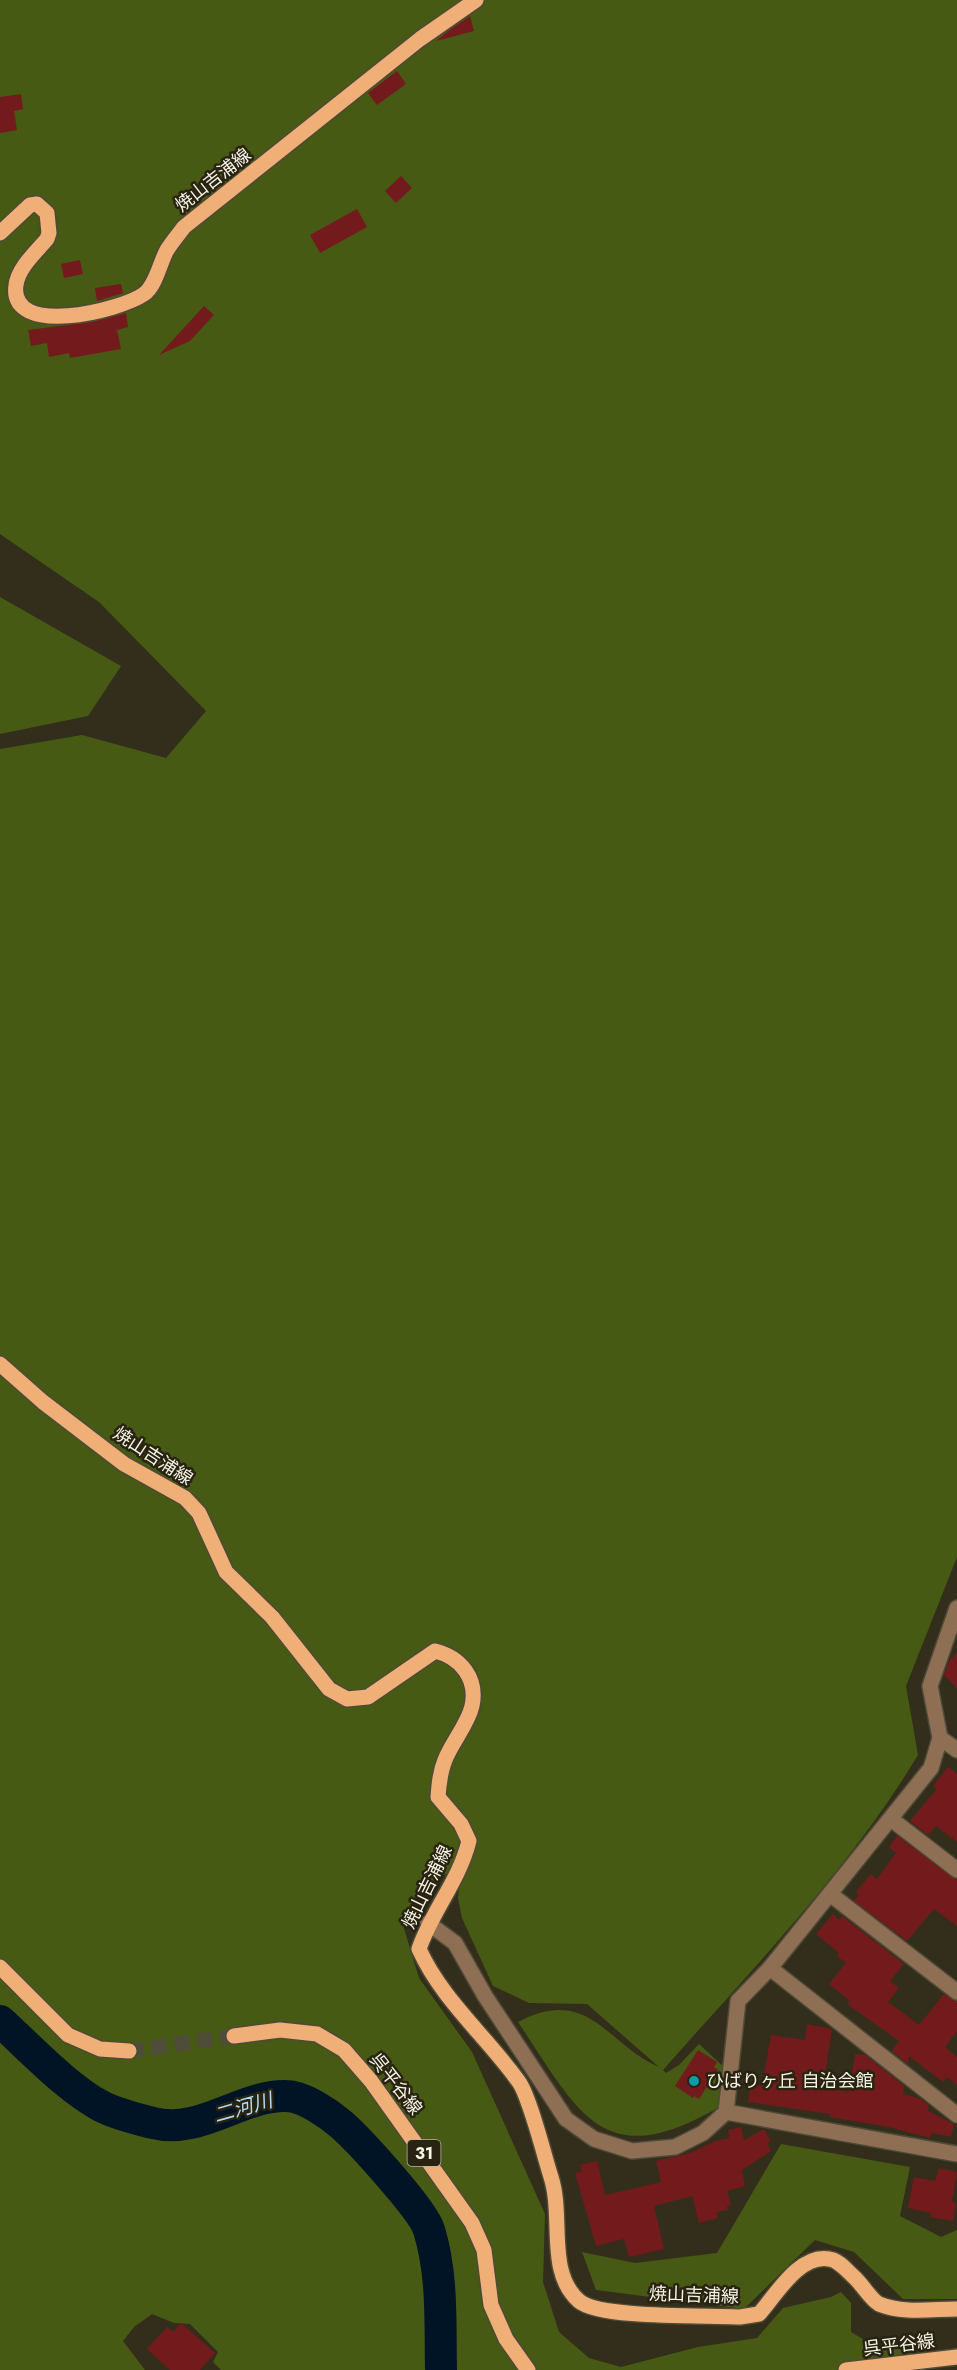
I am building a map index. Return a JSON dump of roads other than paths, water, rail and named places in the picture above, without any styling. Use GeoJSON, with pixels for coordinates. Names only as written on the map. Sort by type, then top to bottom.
{"type":"FeatureCollection","features":[{"type":"Feature","properties":{"kind":"main road","name":"焼山吉浦線"},"geometry":{"type":"LineString","coordinates":[[0,232],[30,205],[37,204],[47,213],[49,233],[47,239],[21,271],[16,284],[17,301],[24,310],[42,317],[86,313],[134,300],[146,293],[166,251],[184,227],[420,39],[476,0]]}},
{"type":"Feature","properties":{"kind":"main road","name":"焼山吉浦線"},"geometry":{"type":"LineString","coordinates":[[0,1364],[43,1402],[124,1464],[185,1498],[199,1512],[226,1572],[272,1617],[329,1689],[347,1699],[368,1697],[435,1651],[451,1655],[466,1669],[473,1688],[472,1707],[445,1760],[439,1777],[438,1797],[461,1824],[470,1841],[464,1861],[428,1923],[419,1949],[430,1973],[521,2085],[558,2196],[560,2274],[569,2290],[581,2303],[604,2311],[740,2317],[759,2314],[798,2270],[814,2259],[830,2259],[840,2264],[866,2288],[877,2303],[899,2310],[957,2309]]}},
{"type":"Feature","properties":{"kind":"main road"},"geometry":{"type":"LineString","coordinates":[[0,1967],[68,2036],[100,2049],[129,2051]]}},
{"type":"Feature","properties":{"kind":"main road","name":"呉平谷線"},"geometry":{"type":"LineString","coordinates":[[234,2036],[280,2030],[317,2034],[344,2050],[371,2081],[472,2223],[484,2250],[491,2305],[506,2339],[528,2370]]}},
{"type":"Feature","properties":{"kind":"main road","name":"呉平谷線"},"geometry":{"type":"LineString","coordinates":[[846,2370],[957,2357]]}},
{"type":"Feature","properties":{"kind":"street"},"geometry":{"type":"LineString","coordinates":[[428,1923],[455,1942],[485,1996],[566,2119],[594,2139],[632,2151],[675,2147],[703,2133],[726,2112],[738,2001],[770,1968],[931,1768],[940,1738],[930,1686],[954,1626],[957,1608]]}},
{"type":"Feature","properties":{"kind":"street"},"geometry":{"type":"LineString","coordinates":[[940,1738],[957,1750]]}},
{"type":"Feature","properties":{"kind":"street"},"geometry":{"type":"LineString","coordinates":[[891,1819],[957,1870]]}},
{"type":"Feature","properties":{"kind":"street"},"geometry":{"type":"LineString","coordinates":[[830,1894],[957,1992]]}},
{"type":"Feature","properties":{"kind":"street"},"geometry":{"type":"LineString","coordinates":[[770,1968],[957,2115]]}},
{"type":"Feature","properties":{"kind":"street"},"geometry":{"type":"LineString","coordinates":[[726,2112],[957,2154]]}},
{"type":"Feature","properties":{"kind":"waterway","name":"二河川"},"geometry":{"type":"LineString","coordinates":[[0,2021],[75,2089],[101,2106],[127,2116],[153,2123],[187,2124],[253,2101],[286,2096],[308,2102],[337,2121],[390,2176],[416,2208],[429,2230],[439,2282],[441,2370]]}},
{"type":"Feature","properties":{"kind":"tunnel"},"geometry":{"type":"LineString","coordinates":[[129,2051],[234,2036]]}},
{"type":"Feature","properties":{"kind":"place","name":"ひばりヶ丘 自治会館"},"geometry":{"type":"Point","coordinates":[694,2081]}}]}
